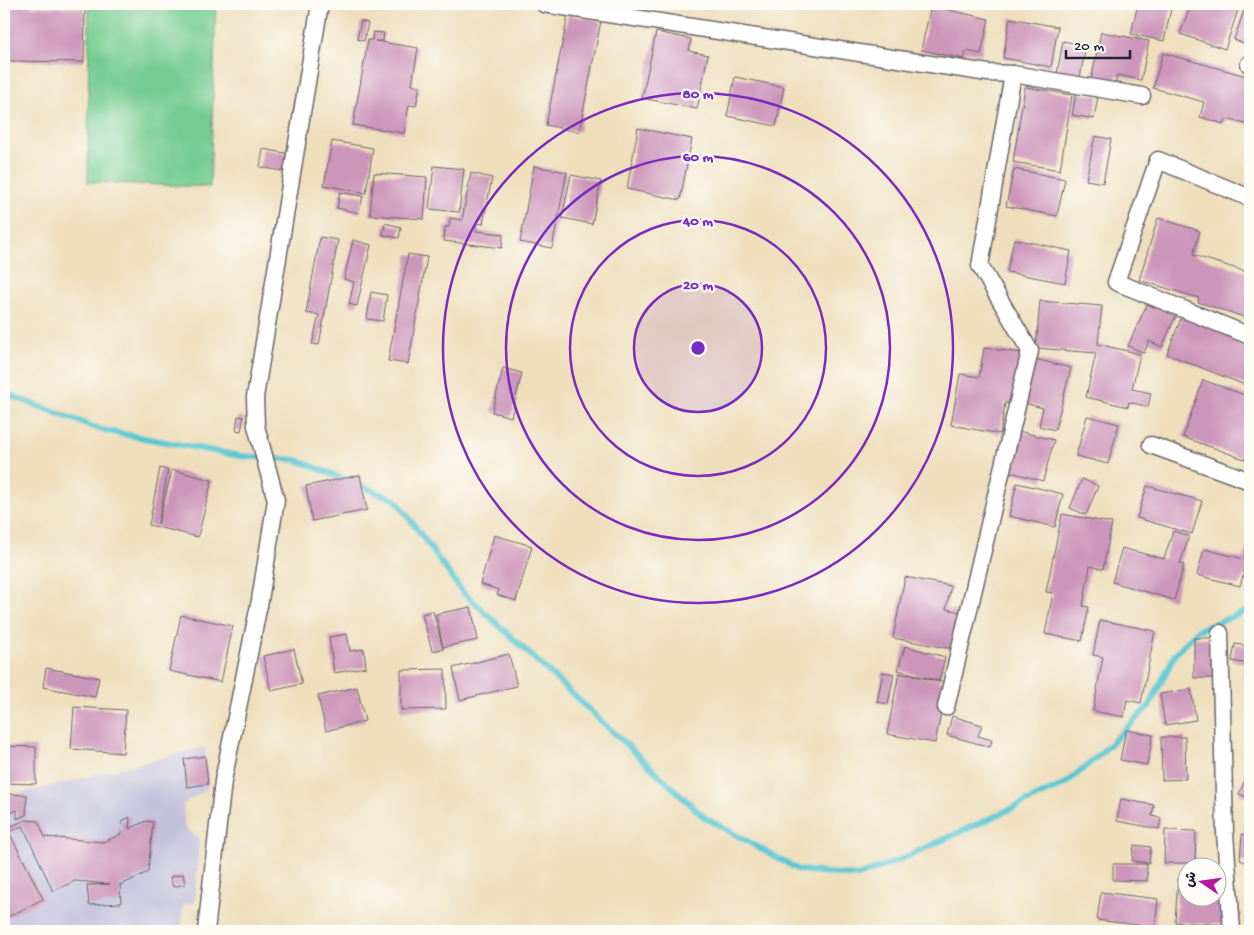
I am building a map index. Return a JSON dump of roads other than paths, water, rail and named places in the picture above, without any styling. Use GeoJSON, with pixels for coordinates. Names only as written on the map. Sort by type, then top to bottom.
{"type":"FeatureCollection","features":[{"type":"Feature","properties":{"kind":"street"},"geometry":{"type":"LineString","coordinates":[[206,931],[224,781],[260,600],[276,500],[256,426],[254,397],[320,4]]}},
{"type":"Feature","properties":{"kind":"street"},"geometry":{"type":"LineString","coordinates":[[544,4],[988,74],[1013,74],[1142,96]]}},
{"type":"Feature","properties":{"kind":"street"},"geometry":{"type":"LineString","coordinates":[[946,707],[1030,351],[980,266],[1013,74]]}},
{"type":"Feature","properties":{"kind":"street"},"geometry":{"type":"LineString","coordinates":[[1250,198],[1158,160],[1116,282],[1250,336]]}},
{"type":"Feature","properties":{"kind":"street"},"geometry":{"type":"LineString","coordinates":[[1151,445],[1250,481]]}},
{"type":"Feature","properties":{"kind":"street"},"geometry":{"type":"LineString","coordinates":[[1220,633],[1225,834],[1232,931]]}},
{"type":"Feature","properties":{"kind":"waterway"},"geometry":{"type":"LineString","coordinates":[[4,393],[102,430],[240,456],[297,460],[396,500],[461,590],[704,817],[799,870],[858,876],[897,861],[1065,784],[1098,756],[1150,705],[1175,654],[1198,630],[1250,610]]}}]}
